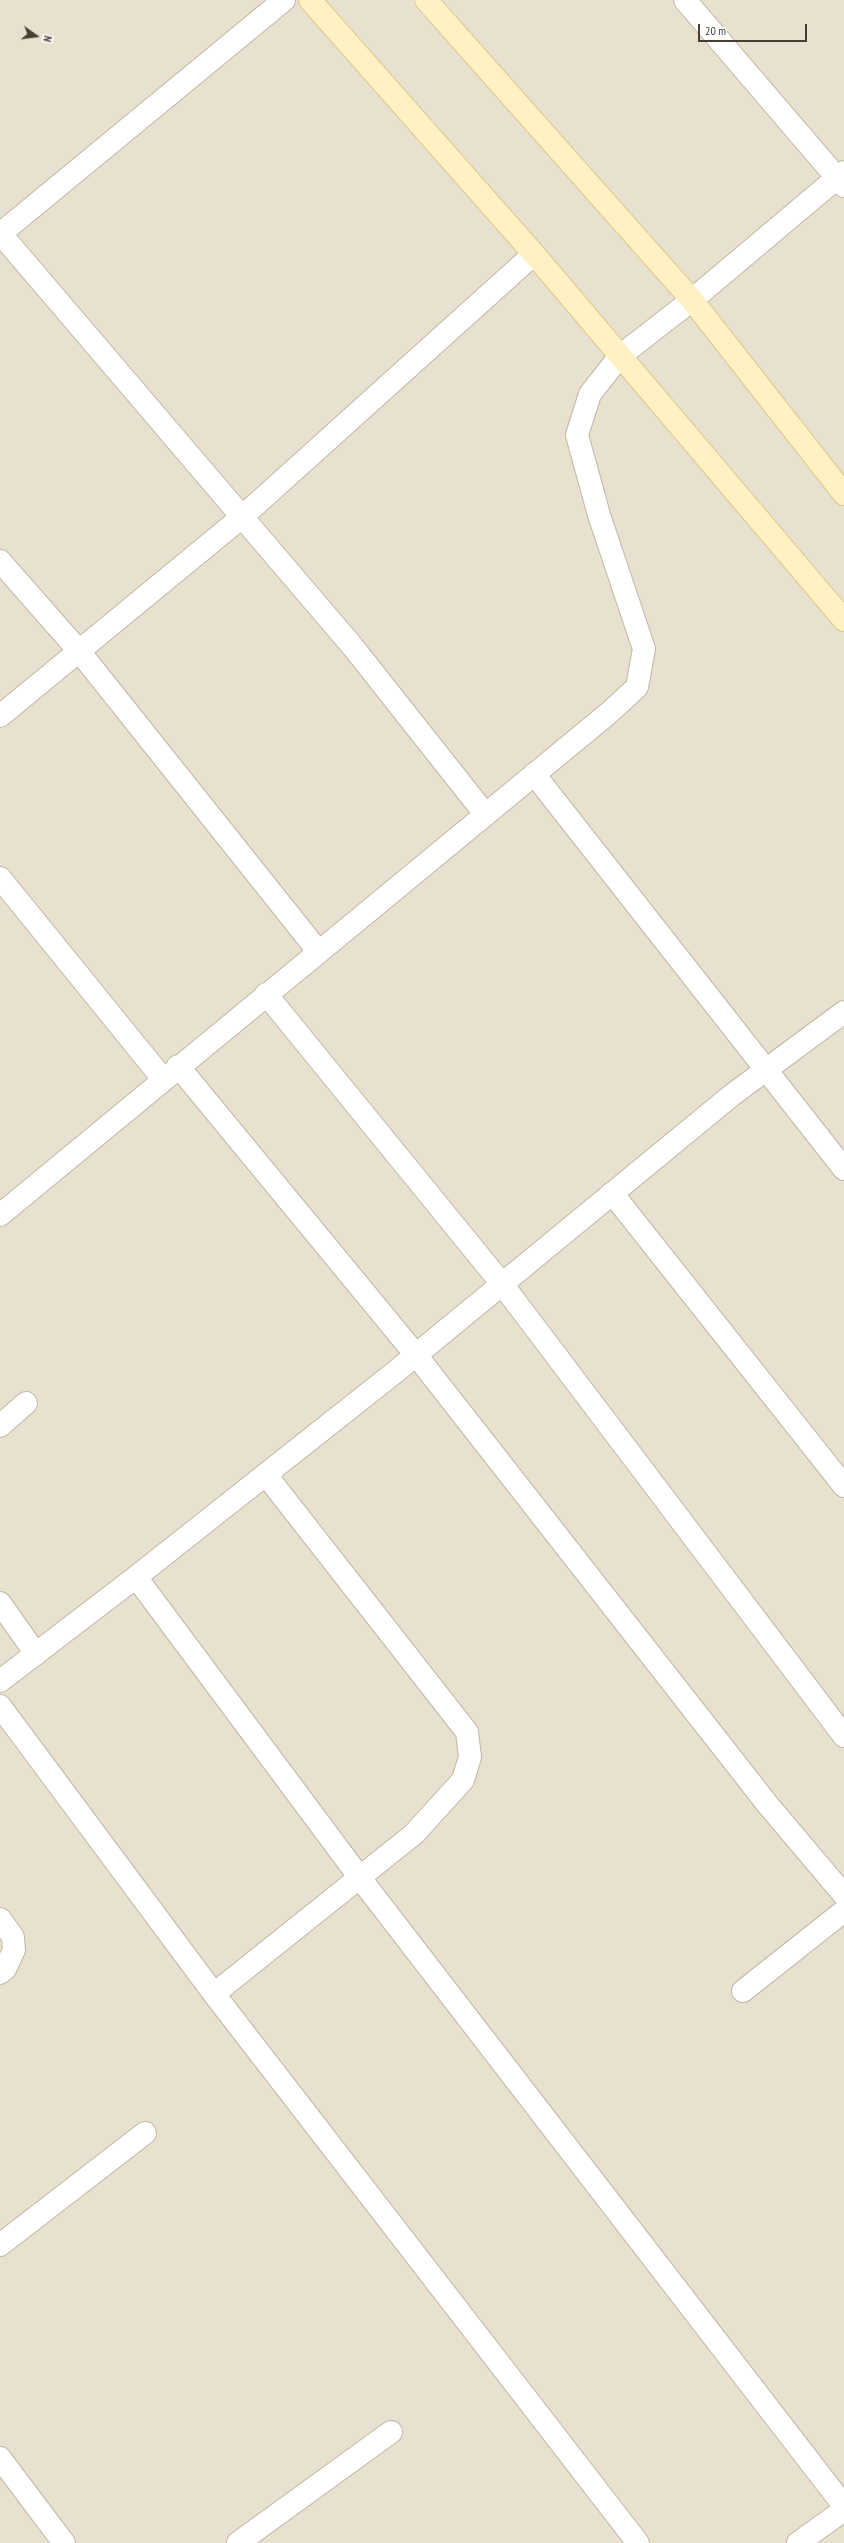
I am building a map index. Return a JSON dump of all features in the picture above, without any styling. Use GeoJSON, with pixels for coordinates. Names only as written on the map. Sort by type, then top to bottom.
{"type":"FeatureCollection","features":[{"type":"Feature","properties":{"kind":"main road"},"geometry":{"type":"LineString","coordinates":[[310,0],[534,254],[844,620]]}},
{"type":"Feature","properties":{"kind":"main road"},"geometry":{"type":"LineString","coordinates":[[426,0],[692,300],[844,494]]}},
{"type":"Feature","properties":{"kind":"street"},"geometry":{"type":"LineString","coordinates":[[284,0],[0,233],[353,648],[485,814]]}},
{"type":"Feature","properties":{"kind":"street"},"geometry":{"type":"LineString","coordinates":[[0,1214],[610,712],[636,687],[644,649],[599,515],[577,435],[590,394],[620,356],[692,300],[842,178],[685,0]]}},
{"type":"Feature","properties":{"kind":"street"},"geometry":{"type":"LineString","coordinates":[[0,716],[242,517],[534,254]]}},
{"type":"Feature","properties":{"kind":"street"},"geometry":{"type":"LineString","coordinates":[[0,562],[79,652],[318,951]]}},
{"type":"Feature","properties":{"kind":"street"},"geometry":{"type":"LineString","coordinates":[[534,774],[844,1169]]}},
{"type":"Feature","properties":{"kind":"street"},"geometry":{"type":"LineString","coordinates":[[0,878],[171,1072],[416,1355],[768,1805],[844,1896]]}},
{"type":"Feature","properties":{"kind":"street"},"geometry":{"type":"LineString","coordinates":[[266,994],[502,1284],[844,1736]]}},
{"type":"Feature","properties":{"kind":"street"},"geometry":{"type":"LineString","coordinates":[[0,1681],[136,1577],[416,1355],[732,1095],[844,1012]]}},
{"type":"Feature","properties":{"kind":"street"},"geometry":{"type":"LineString","coordinates":[[612,1193],[844,1486]]}},
{"type":"Feature","properties":{"kind":"street"},"geometry":{"type":"LineString","coordinates":[[0,1426],[26,1403]]}},
{"type":"Feature","properties":{"kind":"street"},"geometry":{"type":"LineString","coordinates":[[214,1994],[414,1834],[464,1780],[470,1757],[467,1732],[266,1475]]}},
{"type":"Feature","properties":{"kind":"street"},"geometry":{"type":"LineString","coordinates":[[136,1577],[360,1878],[844,2506]]}},
{"type":"Feature","properties":{"kind":"street"},"geometry":{"type":"LineString","coordinates":[[0,1603],[36,1654]]}},
{"type":"Feature","properties":{"kind":"street"},"geometry":{"type":"LineString","coordinates":[[0,1706],[214,1994],[638,2543]]}},
{"type":"Feature","properties":{"kind":"street"},"geometry":{"type":"LineString","coordinates":[[743,1991],[844,1912]]}},
{"type":"Feature","properties":{"kind":"street"},"geometry":{"type":"LineString","coordinates":[[0,1919],[13,1937],[14,1950],[5,1969],[0,1973]]}},
{"type":"Feature","properties":{"kind":"street"},"geometry":{"type":"LineString","coordinates":[[0,2245],[145,2133]]}},
{"type":"Feature","properties":{"kind":"street"},"geometry":{"type":"LineString","coordinates":[[238,2543],[391,2432]]}},
{"type":"Feature","properties":{"kind":"street"},"geometry":{"type":"LineString","coordinates":[[0,2458],[64,2543]]}},
{"type":"Feature","properties":{"kind":"street"},"geometry":{"type":"LineString","coordinates":[[798,2543],[844,2510]]}},
{"type":"Feature","properties":{"kind":"shaded area"},"geometry":{"type":"Polygon","coordinates":[[[0,0],[844,0],[844,2543],[0,2543],[0,0]]]}}]}
